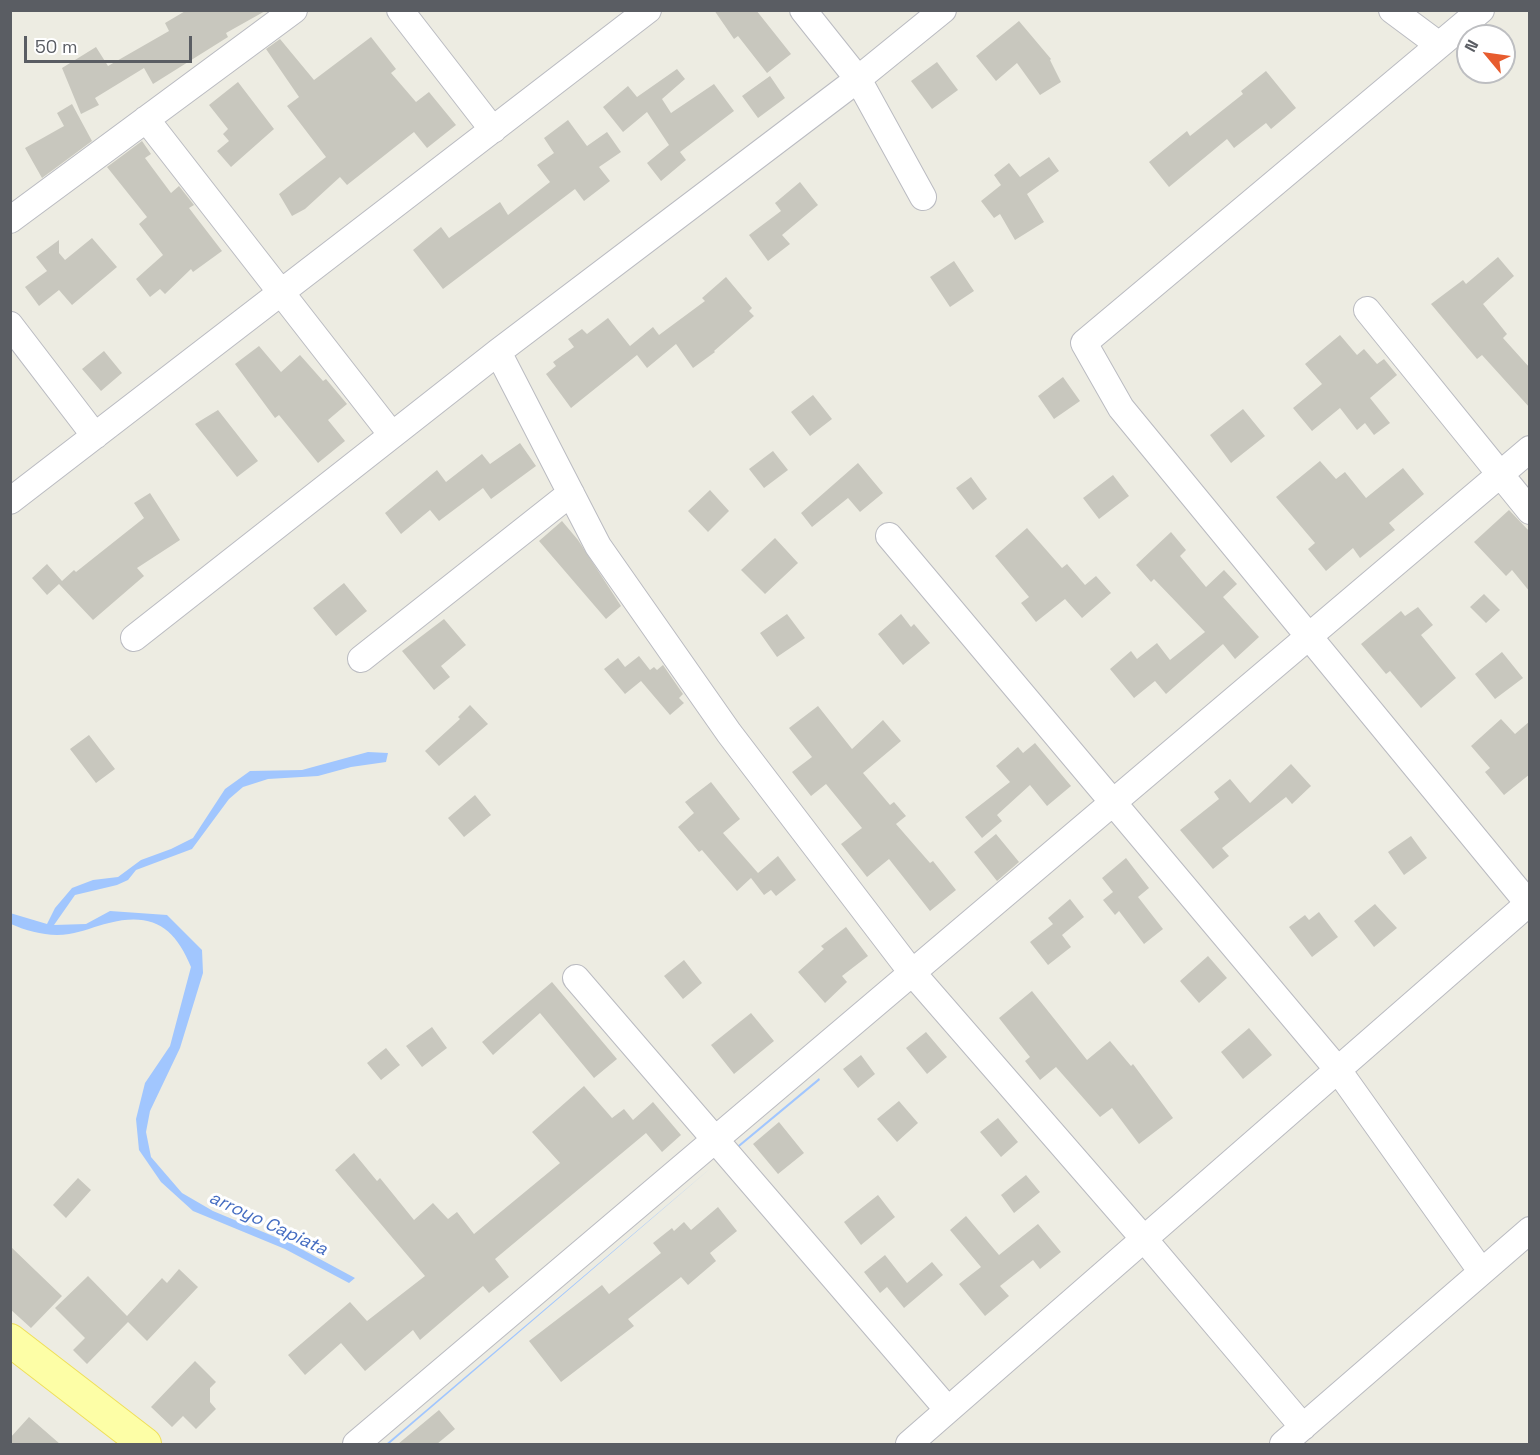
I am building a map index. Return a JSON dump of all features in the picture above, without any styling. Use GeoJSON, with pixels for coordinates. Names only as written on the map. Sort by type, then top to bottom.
{"type":"FeatureCollection","features":[{"type":"Feature","properties":{"kind":"main road"},"geometry":{"type":"LineString","coordinates":[[10,1340],[145,1444]]}},
{"type":"Feature","properties":{"kind":"street"},"geometry":{"type":"LineString","coordinates":[[10,220],[294,10]]}},
{"type":"Feature","properties":{"kind":"street"},"geometry":{"type":"LineString","coordinates":[[400,10],[493,130]]}},
{"type":"Feature","properties":{"kind":"street"},"geometry":{"type":"LineString","coordinates":[[10,501],[648,10]]}},
{"type":"Feature","properties":{"kind":"street"},"geometry":{"type":"LineString","coordinates":[[803,10],[858,79],[923,197]]}},
{"type":"Feature","properties":{"kind":"street"},"geometry":{"type":"LineString","coordinates":[[134,638],[498,352],[858,79],[943,10]]}},
{"type":"Feature","properties":{"kind":"street"},"geometry":{"type":"LineString","coordinates":[[1392,10],[1439,45]]}},
{"type":"Feature","properties":{"kind":"street"},"geometry":{"type":"LineString","coordinates":[[909,1444],[1529,903],[1121,408],[1084,343],[1481,10]]}},
{"type":"Feature","properties":{"kind":"street"},"geometry":{"type":"LineString","coordinates":[[146,119],[392,435]]}},
{"type":"Feature","properties":{"kind":"street"},"geometry":{"type":"LineString","coordinates":[[1367,310],[1530,511]]}},
{"type":"Feature","properties":{"kind":"street"},"geometry":{"type":"LineString","coordinates":[[10,325],[95,436]]}},
{"type":"Feature","properties":{"kind":"street"},"geometry":{"type":"LineString","coordinates":[[498,352],[598,546],[729,733],[912,973],[1144,1239],[1303,1427]]}},
{"type":"Feature","properties":{"kind":"street"},"geometry":{"type":"LineString","coordinates":[[357,1444],[1530,449]]}},
{"type":"Feature","properties":{"kind":"street"},"geometry":{"type":"LineString","coordinates":[[361,659],[571,493]]}},
{"type":"Feature","properties":{"kind":"street"},"geometry":{"type":"LineString","coordinates":[[889,536],[1338,1070],[1481,1271]]}},
{"type":"Feature","properties":{"kind":"street"},"geometry":{"type":"LineString","coordinates":[[576,978],[948,1410]]}},
{"type":"Feature","properties":{"kind":"street"},"geometry":{"type":"LineString","coordinates":[[1283,1444],[1530,1230]]}},
{"type":"Feature","properties":{"kind":"water"},"geometry":{"type":"Polygon","coordinates":[[[368,752],[388,753],[386,762],[351,767],[318,776],[268,779],[243,787],[229,799],[192,849],[136,870],[128,880],[117,885],[75,895],[54,925],[86,924],[110,911],[167,915],[202,950],[203,973],[180,1048],[150,1111],[146,1132],[151,1157],[182,1193],[213,1211],[292,1244],[355,1278],[349,1283],[285,1249],[193,1211],[161,1182],[139,1150],[136,1119],[145,1083],[170,1046],[191,967],[185,953],[170,933],[150,922],[124,920],[69,934],[47,934],[11,924],[10,913],[47,924],[55,908],[72,888],[93,880],[118,877],[141,860],[193,838],[225,789],[250,771],[302,770],[368,752]]]}},
{"type":"Feature","properties":{"kind":"water"},"geometry":{"type":"Polygon","coordinates":[[[819,1078],[820,1080],[738,1148],[736,1147],[819,1078]]]}},
{"type":"Feature","properties":{"kind":"water"},"geometry":{"type":"Polygon","coordinates":[[[712,1167],[389,1444],[386,1444],[712,1167]]]}},
{"type":"Feature","properties":{"kind":"building"},"geometry":{"type":"Polygon","coordinates":[[[187,10],[267,10],[226,33],[228,37],[153,84],[144,68],[95,98],[99,105],[81,114],[62,68],[96,47],[108,66],[169,31],[165,23],[187,10]]]}},
{"type":"Feature","properties":{"kind":"building"},"geometry":{"type":"Polygon","coordinates":[[[714,10],[756,10],[791,54],[767,73],[738,36],[734,39],[714,10]]]}},
{"type":"Feature","properties":{"kind":"building"},"geometry":{"type":"Polygon","coordinates":[[[1019,21],[1051,59],[1061,82],[1040,95],[1017,63],[996,81],[976,56],[1019,21]]]}},
{"type":"Feature","properties":{"kind":"building"},"geometry":{"type":"Polygon","coordinates":[[[371,37],[396,69],[391,73],[416,102],[429,92],[456,125],[427,148],[414,132],[347,185],[340,177],[305,209],[292,216],[279,194],[326,157],[287,106],[299,97],[266,49],[280,39],[314,80],[371,37]]]}},
{"type":"Feature","properties":{"kind":"building"},"geometry":{"type":"Polygon","coordinates":[[[937,62],[958,90],[932,109],[911,81],[937,62]]]}},
{"type":"Feature","properties":{"kind":"building"},"geometry":{"type":"Polygon","coordinates":[[[677,69],[685,79],[662,99],[671,113],[714,84],[734,111],[680,152],[686,160],[661,181],[647,163],[669,145],[647,112],[623,132],[603,107],[628,86],[637,97],[677,69]]]}},
{"type":"Feature","properties":{"kind":"building"},"geometry":{"type":"Polygon","coordinates":[[[1266,71],[1296,108],[1271,129],[1266,123],[1234,148],[1227,139],[1169,187],[1149,162],[1187,131],[1190,136],[1243,94],[1241,91],[1266,71]]]}},
{"type":"Feature","properties":{"kind":"building"},"geometry":{"type":"Polygon","coordinates":[[[770,76],[785,98],[758,118],[742,96],[770,76]]]}},
{"type":"Feature","properties":{"kind":"building"},"geometry":{"type":"Polygon","coordinates":[[[238,82],[274,129],[231,167],[217,151],[229,141],[223,134],[228,129],[209,105],[238,82]]]}},
{"type":"Feature","properties":{"kind":"building"},"geometry":{"type":"Polygon","coordinates":[[[72,104],[92,141],[42,178],[25,148],[64,126],[57,113],[72,104]]]}},
{"type":"Feature","properties":{"kind":"building"},"geometry":{"type":"Polygon","coordinates":[[[568,120],[587,146],[607,132],[621,152],[599,167],[610,181],[584,201],[575,189],[443,289],[413,250],[441,227],[449,238],[500,202],[508,215],[550,182],[537,165],[554,153],[544,138],[568,120]]]}},
{"type":"Feature","properties":{"kind":"building"},"geometry":{"type":"Polygon","coordinates":[[[142,141],[151,154],[145,158],[171,193],[179,186],[194,205],[189,208],[222,251],[193,272],[191,269],[165,294],[160,289],[150,297],[136,279],[163,255],[139,224],[147,217],[107,167],[142,141]]]}},
{"type":"Feature","properties":{"kind":"building"},"geometry":{"type":"Polygon","coordinates":[[[1049,157],[1059,171],[1027,194],[1044,222],[1015,240],[1000,214],[994,218],[981,201],[1001,185],[994,175],[1009,163],[1020,177],[1049,157]]]}},
{"type":"Feature","properties":{"kind":"building"},"geometry":{"type":"Polygon","coordinates":[[[800,182],[818,205],[782,235],[790,244],[768,261],[749,235],[781,211],[775,203],[800,182]]]}},
{"type":"Feature","properties":{"kind":"building"},"geometry":{"type":"Polygon","coordinates":[[[92,238],[117,267],[72,305],[59,290],[39,306],[25,287],[47,271],[36,257],[59,240],[59,253],[65,260],[92,238]]]}},
{"type":"Feature","properties":{"kind":"building"},"geometry":{"type":"Polygon","coordinates":[[[1498,257],[1514,276],[1483,304],[1507,334],[1503,338],[1530,368],[1530,408],[1482,355],[1477,359],[1431,304],[1463,280],[1466,284],[1498,257]]]}},
{"type":"Feature","properties":{"kind":"building"},"geometry":{"type":"Polygon","coordinates":[[[954,261],[974,291],[950,307],[930,277],[954,261]]]}},
{"type":"Feature","properties":{"kind":"building"},"geometry":{"type":"Polygon","coordinates":[[[726,277],[752,308],[749,311],[754,316],[715,352],[693,368],[676,344],[647,368],[637,355],[571,408],[546,374],[556,366],[553,362],[574,347],[568,339],[582,329],[587,334],[608,318],[630,346],[653,327],[659,335],[705,301],[702,298],[726,277]]]}},
{"type":"Feature","properties":{"kind":"building"},"geometry":{"type":"Polygon","coordinates":[[[1340,335],[1357,355],[1364,349],[1377,364],[1384,359],[1397,375],[1370,398],[1390,423],[1374,435],[1365,423],[1357,430],[1340,408],[1312,431],[1293,408],[1322,384],[1305,364],[1340,335]]]}},
{"type":"Feature","properties":{"kind":"building"},"geometry":{"type":"Polygon","coordinates":[[[259,346],[281,372],[300,355],[323,381],[326,379],[347,404],[328,420],[345,441],[318,463],[279,415],[275,418],[235,364],[259,346]]]}},
{"type":"Feature","properties":{"kind":"building"},"geometry":{"type":"Polygon","coordinates":[[[104,351],[122,373],[101,391],[82,369],[104,351]]]}},
{"type":"Feature","properties":{"kind":"building"},"geometry":{"type":"Polygon","coordinates":[[[1063,377],[1080,401],[1054,419],[1038,396],[1063,377]]]}},
{"type":"Feature","properties":{"kind":"building"},"geometry":{"type":"Polygon","coordinates":[[[813,395],[832,419],[810,436],[791,412],[813,395]]]}},
{"type":"Feature","properties":{"kind":"building"},"geometry":{"type":"Polygon","coordinates":[[[1243,409],[1265,436],[1231,463],[1210,435],[1243,409]]]}},
{"type":"Feature","properties":{"kind":"building"},"geometry":{"type":"Polygon","coordinates":[[[218,410],[258,461],[237,477],[195,424],[218,410]]]}},
{"type":"Feature","properties":{"kind":"building"},"geometry":{"type":"Polygon","coordinates":[[[520,443],[536,466],[491,499],[483,488],[439,521],[430,510],[401,534],[385,513],[437,470],[446,482],[482,454],[490,464],[520,443]]]}},
{"type":"Feature","properties":{"kind":"building"},"geometry":{"type":"Polygon","coordinates":[[[773,451],[788,470],[764,488],[749,469],[773,451]]]}},
{"type":"Feature","properties":{"kind":"building"},"geometry":{"type":"Polygon","coordinates":[[[1320,461],[1336,479],[1345,472],[1366,498],[1403,468],[1424,494],[1389,523],[1395,530],[1360,558],[1353,548],[1326,571],[1308,549],[1315,543],[1276,497],[1320,461]]]}},
{"type":"Feature","properties":{"kind":"building"},"geometry":{"type":"Polygon","coordinates":[[[858,463],[883,493],[860,512],[848,498],[812,527],[801,513],[858,463]]]}},
{"type":"Feature","properties":{"kind":"building"},"geometry":{"type":"Polygon","coordinates":[[[1113,475],[1129,496],[1099,519],[1083,498],[1113,475]]]}},
{"type":"Feature","properties":{"kind":"building"},"geometry":{"type":"Polygon","coordinates":[[[971,477],[987,499],[973,510],[956,488],[971,477]]]}},
{"type":"Feature","properties":{"kind":"building"},"geometry":{"type":"Polygon","coordinates":[[[710,490],[729,511],[708,532],[688,511],[710,490]]]}},
{"type":"Feature","properties":{"kind":"building"},"geometry":{"type":"Polygon","coordinates":[[[150,493],[180,540],[137,568],[144,576],[93,620],[59,584],[47,595],[32,578],[47,564],[62,581],[74,570],[76,572],[144,518],[134,503],[150,493]]]}},
{"type":"Feature","properties":{"kind":"building"},"geometry":{"type":"Polygon","coordinates":[[[1509,510],[1530,532],[1530,592],[1512,570],[1506,576],[1474,542],[1509,510]]]}},
{"type":"Feature","properties":{"kind":"building"},"geometry":{"type":"Polygon","coordinates":[[[562,521],[578,540],[621,606],[606,619],[539,541],[562,521]]]}},
{"type":"Feature","properties":{"kind":"building"},"geometry":{"type":"Polygon","coordinates":[[[1027,528],[1062,568],[1067,564],[1085,585],[1096,576],[1111,593],[1082,618],[1065,599],[1036,622],[1021,603],[1029,597],[995,556],[1027,528]]]}},
{"type":"Feature","properties":{"kind":"building"},"geometry":{"type":"Polygon","coordinates":[[[1171,532],[1186,550],[1180,556],[1206,587],[1224,570],[1237,584],[1223,597],[1259,637],[1235,659],[1223,644],[1166,694],[1155,681],[1134,698],[1110,669],[1131,651],[1137,659],[1157,643],[1170,660],[1205,632],[1154,579],[1151,582],[1136,565],[1171,532]]]}},
{"type":"Feature","properties":{"kind":"building"},"geometry":{"type":"Polygon","coordinates":[[[775,538],[798,563],[765,594],[741,570],[775,538]]]}},
{"type":"Feature","properties":{"kind":"building"},"geometry":{"type":"Polygon","coordinates":[[[344,583],[367,611],[336,636],[313,608],[344,583]]]}},
{"type":"Feature","properties":{"kind":"building"},"geometry":{"type":"Polygon","coordinates":[[[1484,594],[1500,610],[1486,623],[1470,607],[1484,594]]]}},
{"type":"Feature","properties":{"kind":"building"},"geometry":{"type":"Polygon","coordinates":[[[1418,607],[1433,625],[1421,635],[1456,678],[1421,708],[1390,671],[1386,674],[1361,644],[1401,611],[1405,616],[1418,607]]]}},
{"type":"Feature","properties":{"kind":"building"},"geometry":{"type":"Polygon","coordinates":[[[787,614],[805,638],[777,657],[760,633],[787,614]]]}},
{"type":"Feature","properties":{"kind":"building"},"geometry":{"type":"Polygon","coordinates":[[[901,614],[911,627],[914,624],[930,643],[903,665],[878,634],[901,614]]]}},
{"type":"Feature","properties":{"kind":"building"},"geometry":{"type":"Polygon","coordinates":[[[444,619],[466,645],[441,666],[450,677],[434,690],[402,651],[444,619]]]}},
{"type":"Feature","properties":{"kind":"building"},"geometry":{"type":"Polygon","coordinates":[[[1502,652],[1523,678],[1495,699],[1475,674],[1502,652]]]}},
{"type":"Feature","properties":{"kind":"building"},"geometry":{"type":"Polygon","coordinates":[[[639,656],[650,670],[654,667],[657,670],[663,665],[683,694],[679,698],[684,703],[670,715],[641,681],[625,694],[604,669],[618,658],[625,667],[639,656]]]}},
{"type":"Feature","properties":{"kind":"building"},"geometry":{"type":"Polygon","coordinates":[[[470,705],[488,724],[439,766],[425,751],[460,719],[458,717],[470,705]]]}},
{"type":"Feature","properties":{"kind":"building"},"geometry":{"type":"Polygon","coordinates":[[[818,706],[852,749],[883,720],[901,741],[863,773],[890,805],[894,802],[906,816],[896,824],[930,863],[933,861],[956,890],[930,911],[889,859],[867,877],[841,844],[862,828],[826,784],[811,796],[792,772],[812,757],[789,728],[818,706]]]}},
{"type":"Feature","properties":{"kind":"building"},"geometry":{"type":"Polygon","coordinates":[[[1501,719],[1515,734],[1530,721],[1530,774],[1504,795],[1485,772],[1490,768],[1471,746],[1501,719]]]}},
{"type":"Feature","properties":{"kind":"building"},"geometry":{"type":"Polygon","coordinates":[[[89,735],[115,769],[96,783],[70,749],[89,735]]]}},
{"type":"Feature","properties":{"kind":"building"},"geometry":{"type":"Polygon","coordinates":[[[1035,743],[1071,786],[1047,806],[1030,785],[997,815],[1002,821],[982,838],[965,817],[1010,782],[996,766],[1018,747],[1023,753],[1035,743]]]}},
{"type":"Feature","properties":{"kind":"building"},"geometry":{"type":"Polygon","coordinates":[[[1291,764],[1311,786],[1292,804],[1286,797],[1222,848],[1229,856],[1213,869],[1180,830],[1219,799],[1214,792],[1230,779],[1250,803],[1291,764]]]}},
{"type":"Feature","properties":{"kind":"building"},"geometry":{"type":"Polygon","coordinates":[[[711,782],[740,819],[723,833],[758,873],[778,856],[796,880],[776,896],[771,890],[764,895],[751,878],[737,891],[702,850],[699,852],[678,827],[694,813],[685,802],[711,782]]]}},
{"type":"Feature","properties":{"kind":"building"},"geometry":{"type":"Polygon","coordinates":[[[475,795],[491,815],[464,837],[448,818],[475,795]]]}},
{"type":"Feature","properties":{"kind":"building"},"geometry":{"type":"Polygon","coordinates":[[[996,834],[1019,862],[997,881],[974,852],[996,834]]]}},
{"type":"Feature","properties":{"kind":"building"},"geometry":{"type":"Polygon","coordinates":[[[1411,836],[1427,858],[1404,875],[1388,852],[1411,836]]]}},
{"type":"Feature","properties":{"kind":"building"},"geometry":{"type":"Polygon","coordinates":[[[1126,858],[1149,888],[1138,897],[1163,929],[1144,944],[1119,911],[1115,915],[1103,900],[1113,892],[1102,878],[1126,858]]]}},
{"type":"Feature","properties":{"kind":"building"},"geometry":{"type":"Polygon","coordinates":[[[1070,899],[1084,917],[1062,935],[1071,947],[1048,965],[1030,942],[1053,924],[1048,918],[1070,899]]]}},
{"type":"Feature","properties":{"kind":"building"},"geometry":{"type":"Polygon","coordinates":[[[1375,904],[1397,928],[1374,947],[1354,921],[1375,904]]]}},
{"type":"Feature","properties":{"kind":"building"},"geometry":{"type":"Polygon","coordinates":[[[1319,912],[1338,937],[1312,957],[1289,927],[1305,915],[1309,920],[1319,912]]]}},
{"type":"Feature","properties":{"kind":"building"},"geometry":{"type":"Polygon","coordinates":[[[846,927],[868,956],[842,976],[847,982],[825,1003],[798,972],[824,949],[821,946],[846,927]]]}},
{"type":"Feature","properties":{"kind":"building"},"geometry":{"type":"Polygon","coordinates":[[[1208,956],[1227,978],[1199,1003],[1180,981],[1208,956]]]}},
{"type":"Feature","properties":{"kind":"building"},"geometry":{"type":"Polygon","coordinates":[[[684,960],[702,983],[683,999],[664,976],[684,960]]]}},
{"type":"Feature","properties":{"kind":"building"},"geometry":{"type":"Polygon","coordinates":[[[552,982],[617,1059],[594,1078],[540,1013],[493,1055],[482,1042],[552,982]]]}},
{"type":"Feature","properties":{"kind":"building"},"geometry":{"type":"Polygon","coordinates":[[[1032,991],[1087,1060],[1110,1041],[1131,1066],[1133,1064],[1173,1118],[1139,1144],[1112,1108],[1100,1117],[1056,1067],[1040,1080],[1025,1061],[1030,1057],[999,1018],[1032,991]]]}},
{"type":"Feature","properties":{"kind":"building"},"geometry":{"type":"Polygon","coordinates":[[[751,1013],[774,1041],[734,1074],[711,1045],[751,1013]]]}},
{"type":"Feature","properties":{"kind":"building"},"geometry":{"type":"Polygon","coordinates":[[[432,1027],[447,1048],[422,1067],[406,1046],[432,1027]]]}},
{"type":"Feature","properties":{"kind":"building"},"geometry":{"type":"Polygon","coordinates":[[[1249,1028],[1272,1055],[1243,1079],[1221,1052],[1249,1028]]]}},
{"type":"Feature","properties":{"kind":"building"},"geometry":{"type":"Polygon","coordinates":[[[926,1032],[947,1057],[927,1074],[906,1048],[926,1032]]]}},
{"type":"Feature","properties":{"kind":"building"},"geometry":{"type":"Polygon","coordinates":[[[386,1048],[400,1065],[381,1080],[367,1063],[386,1048]]]}},
{"type":"Feature","properties":{"kind":"building"},"geometry":{"type":"Polygon","coordinates":[[[861,1055],[875,1074],[858,1088],[843,1069],[861,1055]]]}},
{"type":"Feature","properties":{"kind":"building"},"geometry":{"type":"Polygon","coordinates":[[[584,1086],[612,1118],[624,1109],[633,1120],[653,1102],[681,1135],[662,1152],[646,1133],[495,1259],[509,1277],[489,1293],[483,1286],[420,1340],[413,1330],[365,1371],[341,1343],[305,1375],[288,1355],[350,1302],[367,1321],[425,1276],[335,1170],[354,1153],[377,1181],[380,1178],[414,1220],[433,1203],[448,1219],[457,1212],[474,1234],[560,1163],[532,1132],[584,1086]]]}},
{"type":"Feature","properties":{"kind":"building"},"geometry":{"type":"Polygon","coordinates":[[[899,1101],[918,1123],[897,1142],[877,1119],[899,1101]]]}},
{"type":"Feature","properties":{"kind":"building"},"geometry":{"type":"Polygon","coordinates":[[[998,1118],[1018,1142],[1001,1157],[980,1132],[998,1118]]]}},
{"type":"Feature","properties":{"kind":"building"},"geometry":{"type":"Polygon","coordinates":[[[779,1122],[804,1153],[778,1174],[753,1144],[779,1122]]]}},
{"type":"Feature","properties":{"kind":"building"},"geometry":{"type":"Polygon","coordinates":[[[1026,1175],[1040,1192],[1014,1213],[1001,1195],[1026,1175]]]}},
{"type":"Feature","properties":{"kind":"building"},"geometry":{"type":"Polygon","coordinates":[[[78,1178],[91,1190],[66,1218],[53,1205],[78,1178]]]}},
{"type":"Feature","properties":{"kind":"building"},"geometry":{"type":"Polygon","coordinates":[[[878,1195],[895,1217],[861,1245],[844,1222],[878,1195]]]}},
{"type":"Feature","properties":{"kind":"building"},"geometry":{"type":"Polygon","coordinates":[[[718,1207],[737,1231],[710,1253],[716,1261],[688,1285],[681,1277],[628,1319],[634,1326],[561,1382],[529,1341],[602,1285],[609,1294],[661,1253],[653,1243],[672,1228],[674,1231],[684,1222],[691,1230],[718,1207]]]}},
{"type":"Feature","properties":{"kind":"building"},"geometry":{"type":"Polygon","coordinates":[[[966,1216],[999,1255],[1038,1224],[1061,1252],[1040,1269],[1033,1260],[1000,1286],[1009,1296],[985,1316],[959,1284],[981,1267],[950,1230],[966,1216]]]}},
{"type":"Feature","properties":{"kind":"building"},"geometry":{"type":"Polygon","coordinates":[[[10,1246],[62,1296],[31,1328],[10,1309],[10,1246]]]}},
{"type":"Feature","properties":{"kind":"building"},"geometry":{"type":"Polygon","coordinates":[[[885,1255],[907,1283],[932,1262],[943,1275],[904,1308],[887,1287],[880,1293],[864,1272],[885,1255]]]}},
{"type":"Feature","properties":{"kind":"building"},"geometry":{"type":"Polygon","coordinates":[[[179,1269],[198,1287],[147,1341],[128,1322],[87,1364],[73,1350],[85,1338],[55,1308],[88,1276],[127,1316],[162,1278],[167,1283],[179,1269]]]}},
{"type":"Feature","properties":{"kind":"building"},"geometry":{"type":"Polygon","coordinates":[[[195,1361],[216,1382],[210,1388],[210,1402],[216,1409],[196,1429],[183,1416],[172,1427],[151,1407],[195,1361]]]}},
{"type":"Feature","properties":{"kind":"building"},"geometry":{"type":"Polygon","coordinates":[[[439,1410],[455,1429],[437,1444],[398,1444],[439,1410]]]}},
{"type":"Feature","properties":{"kind":"building"},"geometry":{"type":"Polygon","coordinates":[[[29,1417],[60,1444],[10,1444],[10,1438],[29,1417]]]}},
{"type":"Feature","properties":{"kind":"water label","name":"arroyo Capiata"},"geometry":{"type":"Point","coordinates":[268,1224]}}]}
